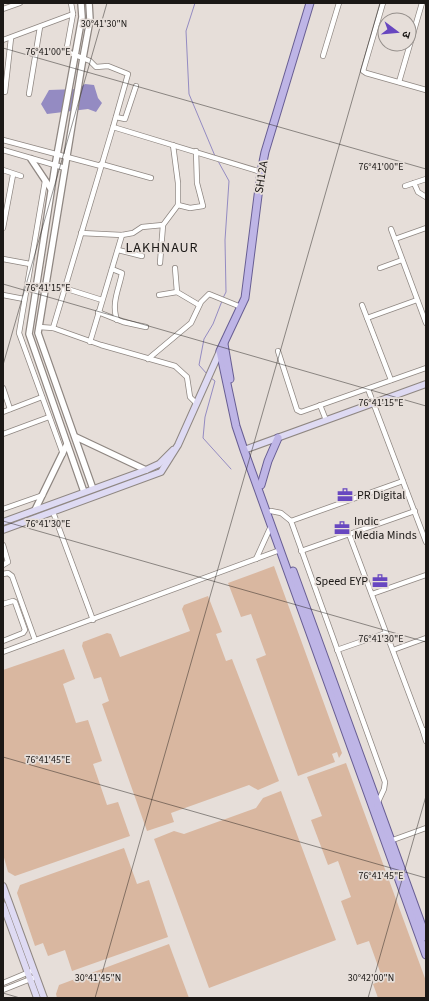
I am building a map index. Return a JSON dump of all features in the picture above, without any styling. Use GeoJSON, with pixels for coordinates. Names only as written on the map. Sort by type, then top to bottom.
{"type":"FeatureCollection","features":[{"type":"Feature","properties":{"kind":"main road","name":"SH12A"},"geometry":{"type":"LineString","coordinates":[[220,352],[241,307],[247,286],[261,172],[310,3]]}},
{"type":"Feature","properties":{"kind":"main road"},"geometry":{"type":"LineString","coordinates":[[224,344],[236,410],[246,450],[271,526],[282,549],[378,802],[389,842],[426,954]]}},
{"type":"Feature","properties":{"kind":"main road"},"geometry":{"type":"LineString","coordinates":[[3,530],[162,472],[178,445],[220,352]]}},
{"type":"Feature","properties":{"kind":"main road"},"geometry":{"type":"LineString","coordinates":[[220,352],[236,426],[271,511],[282,549],[389,842],[426,937]]}},
{"type":"Feature","properties":{"kind":"main road"},"geometry":{"type":"LineString","coordinates":[[246,450],[426,384]]}},
{"type":"Feature","properties":{"kind":"main road"},"geometry":{"type":"LineString","coordinates":[[261,485],[268,461],[278,438]]}},
{"type":"Feature","properties":{"kind":"main road"},"geometry":{"type":"LineString","coordinates":[[3,522],[146,470],[159,464],[178,445]]}},
{"type":"Feature","properties":{"kind":"main road"},"geometry":{"type":"LineString","coordinates":[[3,886],[32,975],[37,998]]}},
{"type":"Feature","properties":{"kind":"main road"},"geometry":{"type":"LineString","coordinates":[[3,905],[32,975],[44,998]]}},
{"type":"Feature","properties":{"kind":"street"},"geometry":{"type":"LineString","coordinates":[[3,8],[20,3]]}},
{"type":"Feature","properties":{"kind":"street"},"geometry":{"type":"LineString","coordinates":[[53,328],[128,74],[108,66],[96,67],[90,61],[74,56],[70,53],[67,48],[73,14],[71,3]]}},
{"type":"Feature","properties":{"kind":"street"},"geometry":{"type":"LineString","coordinates":[[81,3],[82,17],[51,189],[29,334],[84,492]]}},
{"type":"Feature","properties":{"kind":"street"},"geometry":{"type":"LineString","coordinates":[[89,3],[90,20],[82,58],[38,333],[76,437],[93,489]]}},
{"type":"Feature","properties":{"kind":"street"},"geometry":{"type":"LineString","coordinates":[[323,56],[339,3]]}},
{"type":"Feature","properties":{"kind":"street"},"geometry":{"type":"LineString","coordinates":[[383,3],[363,71],[426,90]]}},
{"type":"Feature","properties":{"kind":"street"},"geometry":{"type":"LineString","coordinates":[[399,82],[422,3]]}},
{"type":"Feature","properties":{"kind":"street"},"geometry":{"type":"LineString","coordinates":[[3,40],[73,14]]}},
{"type":"Feature","properties":{"kind":"street"},"geometry":{"type":"LineString","coordinates":[[29,94],[40,27]]}},
{"type":"Feature","properties":{"kind":"street"},"geometry":{"type":"LineString","coordinates":[[5,92],[5,69],[11,38]]}},
{"type":"Feature","properties":{"kind":"street"},"geometry":{"type":"LineString","coordinates":[[116,117],[125,119],[136,86]]}},
{"type":"Feature","properties":{"kind":"street"},"geometry":{"type":"LineString","coordinates":[[113,127],[261,172]]}},
{"type":"Feature","properties":{"kind":"street"},"geometry":{"type":"LineString","coordinates":[[3,140],[151,178]]}},
{"type":"Feature","properties":{"kind":"street"},"geometry":{"type":"LineString","coordinates":[[160,263],[164,225],[178,205],[178,183],[172,145]]}},
{"type":"Feature","properties":{"kind":"street"},"geometry":{"type":"LineString","coordinates":[[3,150],[65,168]]}},
{"type":"Feature","properties":{"kind":"street"},"geometry":{"type":"LineString","coordinates":[[178,205],[190,208],[203,206],[197,183],[196,151]]}},
{"type":"Feature","properties":{"kind":"street"},"geometry":{"type":"LineString","coordinates":[[31,159],[51,189]]}},
{"type":"Feature","properties":{"kind":"street"},"geometry":{"type":"LineString","coordinates":[[3,170],[13,175],[21,176]]}},
{"type":"Feature","properties":{"kind":"street"},"geometry":{"type":"LineString","coordinates":[[3,228],[5,205],[13,175]]}},
{"type":"Feature","properties":{"kind":"street"},"geometry":{"type":"LineString","coordinates":[[405,186],[426,178]]}},
{"type":"Feature","properties":{"kind":"street"},"geometry":{"type":"LineString","coordinates":[[45,181],[24,299],[19,337],[63,454]]}},
{"type":"Feature","properties":{"kind":"street"},"geometry":{"type":"LineString","coordinates":[[414,183],[418,192],[426,196]]}},
{"type":"Feature","properties":{"kind":"street"},"geometry":{"type":"LineString","coordinates":[[81,233],[122,235],[133,233],[142,227],[164,225]]}},
{"type":"Feature","properties":{"kind":"street"},"geometry":{"type":"LineString","coordinates":[[37,228],[44,231]]}},
{"type":"Feature","properties":{"kind":"street"},"geometry":{"type":"LineString","coordinates":[[395,239],[426,228]]}},
{"type":"Feature","properties":{"kind":"street"},"geometry":{"type":"LineString","coordinates":[[391,229],[426,323]]}},
{"type":"Feature","properties":{"kind":"street"},"geometry":{"type":"LineString","coordinates":[[90,342],[122,235]]}},
{"type":"Feature","properties":{"kind":"street"},"geometry":{"type":"LineString","coordinates":[[118,250],[142,256]]}},
{"type":"Feature","properties":{"kind":"street"},"geometry":{"type":"LineString","coordinates":[[3,260],[30,264]]}},
{"type":"Feature","properties":{"kind":"street"},"geometry":{"type":"LineString","coordinates":[[380,268],[402,260]]}},
{"type":"Feature","properties":{"kind":"street"},"geometry":{"type":"LineString","coordinates":[[175,268],[177,292]]}},
{"type":"Feature","properties":{"kind":"street"},"geometry":{"type":"LineString","coordinates":[[112,269],[122,273],[115,299],[117,320]]}},
{"type":"Feature","properties":{"kind":"street"},"geometry":{"type":"LineString","coordinates":[[64,288],[102,300]]}},
{"type":"Feature","properties":{"kind":"street"},"geometry":{"type":"LineString","coordinates":[[159,295],[177,292],[199,305]]}},
{"type":"Feature","properties":{"kind":"street"},"geometry":{"type":"LineString","coordinates":[[148,359],[191,323],[199,305],[209,294],[241,307]]}},
{"type":"Feature","properties":{"kind":"street"},"geometry":{"type":"LineString","coordinates":[[3,295],[24,299]]}},
{"type":"Feature","properties":{"kind":"street"},"geometry":{"type":"LineString","coordinates":[[367,318],[418,300]]}},
{"type":"Feature","properties":{"kind":"street"},"geometry":{"type":"LineString","coordinates":[[362,305],[391,380]]}},
{"type":"Feature","properties":{"kind":"street"},"geometry":{"type":"LineString","coordinates":[[98,312],[117,320],[146,327]]}},
{"type":"Feature","properties":{"kind":"street"},"geometry":{"type":"LineString","coordinates":[[39,327],[53,328],[90,342],[175,366],[187,377],[190,398],[196,403]]}},
{"type":"Feature","properties":{"kind":"street"},"geometry":{"type":"LineString","coordinates":[[278,351],[298,411],[303,412],[426,368]]}},
{"type":"Feature","properties":{"kind":"street"},"geometry":{"type":"LineString","coordinates":[[3,388],[10,409]]}},
{"type":"Feature","properties":{"kind":"street"},"geometry":{"type":"LineString","coordinates":[[368,389],[426,542]]}},
{"type":"Feature","properties":{"kind":"street"},"geometry":{"type":"LineString","coordinates":[[3,412],[42,397]]}},
{"type":"Feature","properties":{"kind":"street"},"geometry":{"type":"LineString","coordinates":[[320,405],[326,420]]}},
{"type":"Feature","properties":{"kind":"street"},"geometry":{"type":"LineString","coordinates":[[3,434],[49,417]]}},
{"type":"Feature","properties":{"kind":"street"},"geometry":{"type":"LineString","coordinates":[[76,437],[146,470]]}},
{"type":"Feature","properties":{"kind":"street"},"geometry":{"type":"LineString","coordinates":[[35,510],[68,444]]}},
{"type":"Feature","properties":{"kind":"street"},"geometry":{"type":"LineString","coordinates":[[291,521],[403,481]]}},
{"type":"Feature","properties":{"kind":"street"},"geometry":{"type":"LineString","coordinates":[[3,509],[43,495]]}},
{"type":"Feature","properties":{"kind":"street"},"geometry":{"type":"LineString","coordinates":[[271,511],[281,512],[291,521],[384,782],[384,789],[378,802]]}},
{"type":"Feature","properties":{"kind":"street"},"geometry":{"type":"LineString","coordinates":[[53,512],[93,620]]}},
{"type":"Feature","properties":{"kind":"street"},"geometry":{"type":"LineString","coordinates":[[301,551],[415,512]]}},
{"type":"Feature","properties":{"kind":"street"},"geometry":{"type":"LineString","coordinates":[[256,559],[271,526]]}},
{"type":"Feature","properties":{"kind":"street"},"geometry":{"type":"LineString","coordinates":[[349,534],[424,731],[426,741]]}},
{"type":"Feature","properties":{"kind":"street"},"geometry":{"type":"LineString","coordinates":[[3,545],[8,562],[3,565]]}},
{"type":"Feature","properties":{"kind":"street"},"geometry":{"type":"LineString","coordinates":[[3,652],[282,549]]}},
{"type":"Feature","properties":{"kind":"street"},"geometry":{"type":"LineString","coordinates":[[3,574],[8,573],[12,576],[35,640]]}},
{"type":"Feature","properties":{"kind":"street"},"geometry":{"type":"LineString","coordinates":[[372,594],[426,574]]}},
{"type":"Feature","properties":{"kind":"street"},"geometry":{"type":"LineString","coordinates":[[3,604],[15,602],[25,630],[23,633],[5,640],[8,650]]}},
{"type":"Feature","properties":{"kind":"street"},"geometry":{"type":"LineString","coordinates":[[336,650],[386,633]]}},
{"type":"Feature","properties":{"kind":"street"},"geometry":{"type":"LineString","coordinates":[[393,650],[426,638]]}},
{"type":"Feature","properties":{"kind":"street"},"geometry":{"type":"LineString","coordinates":[[389,842],[426,828]]}},
{"type":"Feature","properties":{"kind":"street"},"geometry":{"type":"LineString","coordinates":[[3,982],[32,975]]}},
{"type":"Feature","properties":{"kind":"street"},"geometry":{"type":"LineString","coordinates":[[3,990],[32,975]]}},
{"type":"Feature","properties":{"kind":"shaded area"},"geometry":{"type":"Polygon","coordinates":[[[85,84],[94,85],[98,98],[102,103],[96,112],[88,109],[47,114],[41,104],[49,90],[78,89],[85,84]]]}},
{"type":"Feature","properties":{"kind":"shaded area"},"geometry":{"type":"Polygon","coordinates":[[[274,566],[342,753],[339,758],[337,752],[332,754],[335,762],[298,776],[256,659],[266,655],[251,614],[241,617],[228,583],[274,566]]]}},
{"type":"Feature","properties":{"kind":"shaded area"},"geometry":{"type":"Polygon","coordinates":[[[208,596],[222,632],[216,634],[226,661],[232,659],[279,781],[258,790],[249,785],[171,813],[174,822],[147,831],[102,704],[109,701],[101,677],[94,679],[82,646],[83,642],[107,633],[111,634],[120,657],[190,631],[182,609],[184,605],[208,596]]]}},
{"type":"Feature","properties":{"kind":"shaded area"},"geometry":{"type":"Polygon","coordinates":[[[64,649],[75,679],[63,684],[76,723],[88,720],[102,761],[93,764],[107,805],[118,802],[130,836],[15,876],[8,872],[3,854],[3,670],[64,649]]]}},
{"type":"Feature","properties":{"kind":"shaded area"},"geometry":{"type":"Polygon","coordinates":[[[346,763],[426,981],[426,998],[378,998],[373,984],[383,980],[369,941],[357,945],[341,901],[351,897],[338,861],[328,865],[311,820],[322,816],[307,777],[346,763]]]}},
{"type":"Feature","properties":{"kind":"shaded area"},"geometry":{"type":"Polygon","coordinates":[[[281,791],[336,940],[209,988],[154,839],[174,831],[184,834],[256,808],[263,798],[281,791]]]}},
{"type":"Feature","properties":{"kind":"shaded area"},"geometry":{"type":"Polygon","coordinates":[[[124,848],[137,884],[149,880],[168,937],[72,971],[65,950],[48,956],[43,943],[35,946],[17,893],[20,885],[124,848]]]}},
{"type":"Feature","properties":{"kind":"shaded area"},"geometry":{"type":"Polygon","coordinates":[[[169,944],[189,998],[57,998],[56,994],[59,985],[169,944]]]}},
{"type":"Feature","properties":{"kind":"waterway"},"geometry":{"type":"LineString","coordinates":[[195,3],[186,31],[189,94],[215,156]]}},
{"type":"Feature","properties":{"kind":"waterway"},"geometry":{"type":"LineString","coordinates":[[218,161],[229,181],[225,240],[226,292],[223,298]]}},
{"type":"Feature","properties":{"kind":"waterway"},"geometry":{"type":"LineString","coordinates":[[207,374],[199,365],[204,339],[213,324],[222,301]]}},
{"type":"Feature","properties":{"kind":"waterway"},"geometry":{"type":"LineString","coordinates":[[211,378],[215,381],[205,417],[203,438],[231,469]]}},
{"type":"Feature","properties":{"kind":"place","name":"PR Digital"},"geometry":{"type":"Point","coordinates":[345,495]}},
{"type":"Feature","properties":{"kind":"place","name":"Indic Media Minds"},"geometry":{"type":"Point","coordinates":[342,528]}},
{"type":"Feature","properties":{"kind":"place","name":"Speed EYP"},"geometry":{"type":"Point","coordinates":[380,581]}},
{"type":"Feature","properties":{"kind":"district","name":"LAKHNAUR"},"geometry":{"type":"Point","coordinates":[162,247]}}]}
